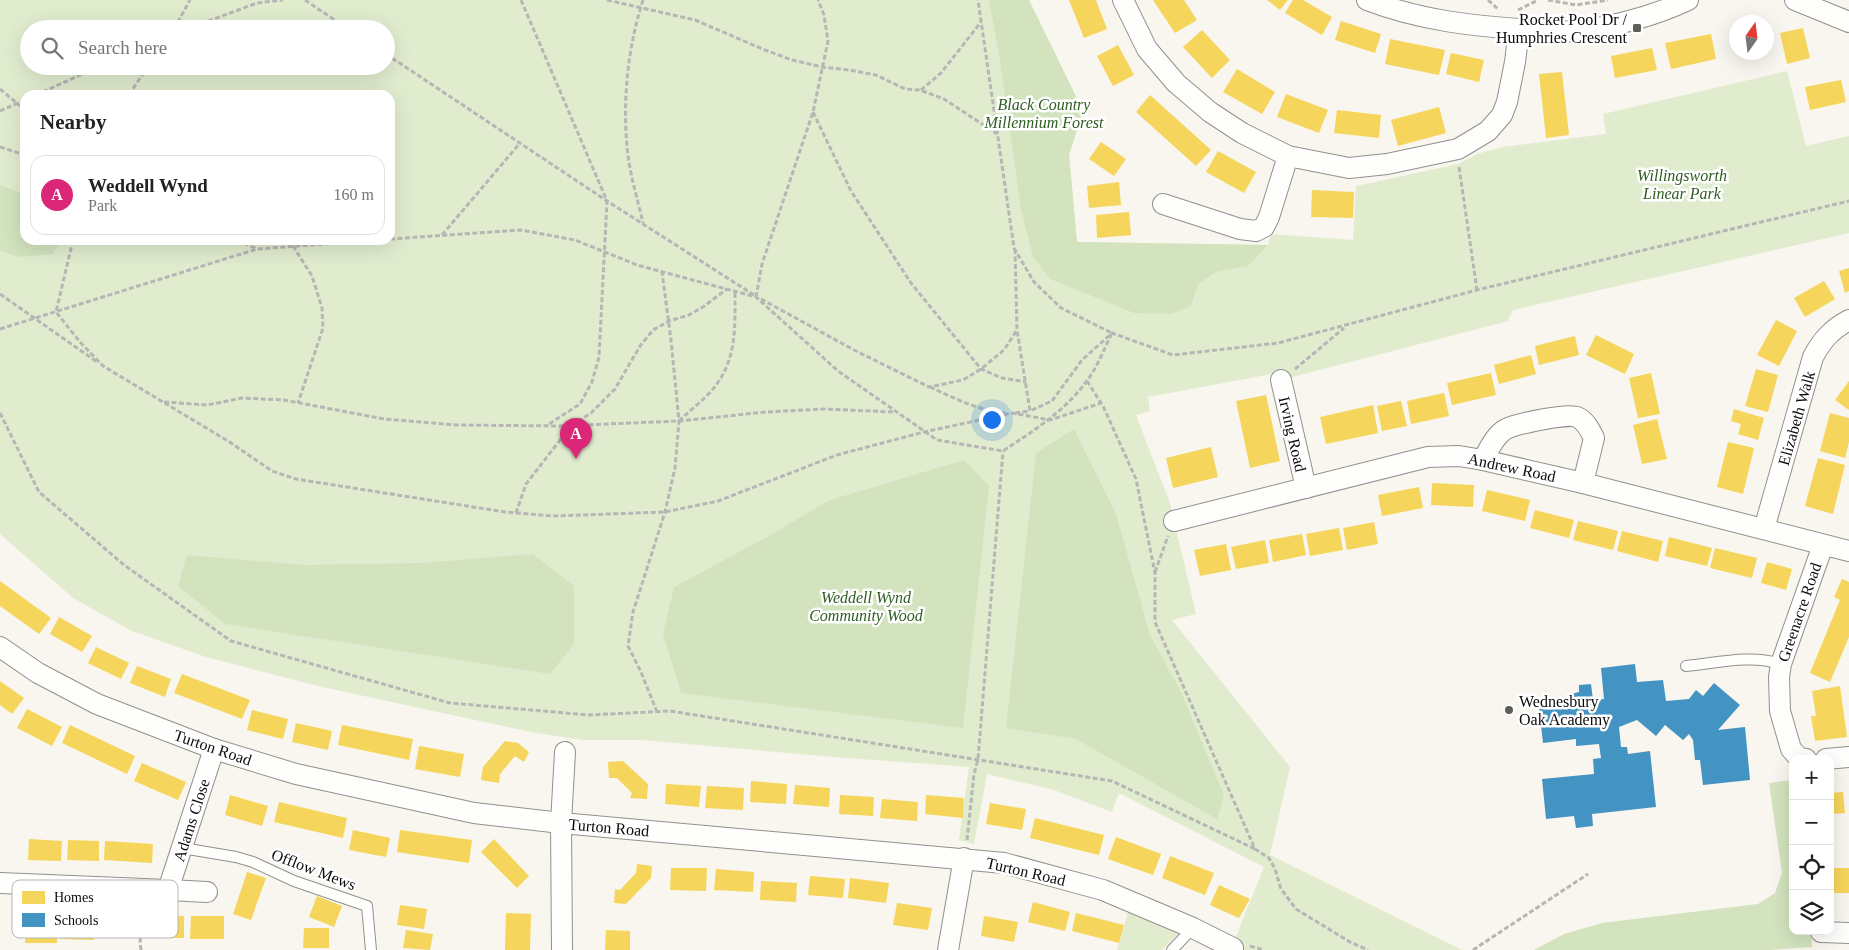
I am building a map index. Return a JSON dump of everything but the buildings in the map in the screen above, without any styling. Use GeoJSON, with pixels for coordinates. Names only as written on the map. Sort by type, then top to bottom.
{"type":"FeatureCollection","features":[{"type":"Feature","properties":{"kind":"street"},"geometry":{"type":"LineString","coordinates":[[1124,0],[1147,49],[1176,83],[1210,112],[1234,128],[1288,156],[1349,168],[1387,164],[1458,149],[1488,131],[1502,115],[1507,102],[1515,62],[1517,20]]}},
{"type":"Feature","properties":{"kind":"street"},"geometry":{"type":"LineString","coordinates":[[1368,0],[1393,10],[1460,23],[1517,20],[1576,32],[1637,18],[1672,8],[1688,0]]}},
{"type":"Feature","properties":{"kind":"street"},"geometry":{"type":"LineString","coordinates":[[1804,2],[1849,22]]}},
{"type":"Feature","properties":{"kind":"street"},"geometry":{"type":"LineString","coordinates":[[1163,204],[1240,229],[1256,231],[1264,227],[1269,217],[1288,156]]}},
{"type":"Feature","properties":{"kind":"street","name":"Elizabeth Walk"},"geometry":{"type":"LineString","coordinates":[[1764,529],[1813,357],[1829,333],[1849,320]]}},
{"type":"Feature","properties":{"kind":"street","name":"Irving Road"},"geometry":{"type":"LineString","coordinates":[[1281,380],[1306,488]]}},
{"type":"Feature","properties":{"kind":"street"},"geometry":{"type":"LineString","coordinates":[[1483,460],[1496,438],[1506,429],[1561,416],[1577,417],[1586,424],[1594,438],[1583,483]]}},
{"type":"Feature","properties":{"kind":"street","name":"Andrew Road"},"geometry":{"type":"LineString","coordinates":[[1174,521],[1428,457],[1459,456],[1583,483],[1849,551]]}},
{"type":"Feature","properties":{"kind":"street","name":"Greenacre Road"},"geometry":{"type":"LineString","coordinates":[[1796,755],[1791,749],[1780,711],[1779,677],[1781,664],[1823,544]]}},
{"type":"Feature","properties":{"kind":"street","name":"Turton Road"},"geometry":{"type":"LineString","coordinates":[[0,646],[38,673],[97,704],[214,749],[296,774],[474,812],[561,823],[1004,863],[1103,890],[1193,928],[1233,948]]}},
{"type":"Feature","properties":{"kind":"street","name":"Adams Close"},"geometry":{"type":"LineString","coordinates":[[171,880],[214,749]]}},
{"type":"Feature","properties":{"kind":"street"},"geometry":{"type":"LineString","coordinates":[[562,950],[561,823],[565,752]]}},
{"type":"Feature","properties":{"kind":"street"},"geometry":{"type":"LineString","coordinates":[[1834,758],[1849,757]]}},
{"type":"Feature","properties":{"kind":"street"},"geometry":{"type":"LineString","coordinates":[[948,950],[964,858]]}},
{"type":"Feature","properties":{"kind":"street"},"geometry":{"type":"LineString","coordinates":[[178,891],[206,892]]}},
{"type":"Feature","properties":{"kind":"street"},"geometry":{"type":"LineString","coordinates":[[1834,932],[1849,932]]}},
{"type":"Feature","properties":{"kind":"lane"},"geometry":{"type":"LineString","coordinates":[[1686,666],[1751,659],[1781,664]]}},
{"type":"Feature","properties":{"kind":"lane","name":"Offlow Mews"},"geometry":{"type":"LineString","coordinates":[[182,848],[236,857],[253,862],[294,881],[367,906],[371,950]]}},
{"type":"Feature","properties":{"kind":"lane"},"geometry":{"type":"LineString","coordinates":[[1172,950],[1193,928]]}},
{"type":"Feature","properties":{"kind":"path"},"geometry":{"type":"LineString","coordinates":[[179,20],[190,0]]}},
{"type":"Feature","properties":{"kind":"path"},"geometry":{"type":"LineString","coordinates":[[211,20],[257,3],[283,0]]}},
{"type":"Feature","properties":{"kind":"path"},"geometry":{"type":"LineString","coordinates":[[305,0],[335,20]]}},
{"type":"Feature","properties":{"kind":"path"},"geometry":{"type":"LineString","coordinates":[[521,0],[607,201],[599,357],[592,382],[580,404],[546,426]]}},
{"type":"Feature","properties":{"kind":"path"},"geometry":{"type":"LineString","coordinates":[[607,0],[695,20],[765,50],[822,68],[876,75],[905,89],[920,90],[944,99],[998,134]]}},
{"type":"Feature","properties":{"kind":"path"},"geometry":{"type":"LineString","coordinates":[[643,0],[628,60],[626,98],[628,156],[644,224]]}},
{"type":"Feature","properties":{"kind":"path"},"geometry":{"type":"LineString","coordinates":[[756,297],[762,264],[813,112],[828,41],[824,15],[818,0]]}},
{"type":"Feature","properties":{"kind":"path"},"geometry":{"type":"LineString","coordinates":[[978,0],[1014,248],[1017,330],[1030,411]]}},
{"type":"Feature","properties":{"kind":"path"},"geometry":{"type":"LineString","coordinates":[[1517,20],[1538,0]]}},
{"type":"Feature","properties":{"kind":"path"},"geometry":{"type":"LineString","coordinates":[[1548,0],[1576,5],[1608,0]]}},
{"type":"Feature","properties":{"kind":"path"},"geometry":{"type":"LineString","coordinates":[[920,90],[941,73],[982,22]]}},
{"type":"Feature","properties":{"kind":"path"},"geometry":{"type":"LineString","coordinates":[[395,60],[607,201],[756,297],[854,350],[929,387],[973,406],[997,412],[1050,420],[1101,403]]}},
{"type":"Feature","properties":{"kind":"path"},"geometry":{"type":"LineString","coordinates":[[47,90],[80,75]]}},
{"type":"Feature","properties":{"kind":"path"},"geometry":{"type":"LineString","coordinates":[[132,90],[142,75]]}},
{"type":"Feature","properties":{"kind":"path"},"geometry":{"type":"LineString","coordinates":[[0,89],[18,103],[0,111]]}},
{"type":"Feature","properties":{"kind":"path"},"geometry":{"type":"LineString","coordinates":[[813,112],[851,191],[911,283],[981,369],[1002,378],[1026,382]]}},
{"type":"Feature","properties":{"kind":"path"},"geometry":{"type":"LineString","coordinates":[[442,236],[520,143]]}},
{"type":"Feature","properties":{"kind":"path"},"geometry":{"type":"LineString","coordinates":[[0,147],[20,153]]}},
{"type":"Feature","properties":{"kind":"path"},"geometry":{"type":"LineString","coordinates":[[1458,149],[1458,164],[1477,290]]}},
{"type":"Feature","properties":{"kind":"path"},"geometry":{"type":"LineString","coordinates":[[1014,248],[1034,282],[1061,308],[1112,333],[1173,355],[1278,343],[1477,290],[1849,201]]}},
{"type":"Feature","properties":{"kind":"path"},"geometry":{"type":"LineString","coordinates":[[395,239],[521,230],[575,240],[637,265],[756,297],[838,370],[924,432],[937,440],[1003,451],[1050,420],[1069,402],[1088,380],[1112,333]]}},
{"type":"Feature","properties":{"kind":"path"},"geometry":{"type":"LineString","coordinates":[[56,312],[72,245]]}},
{"type":"Feature","properties":{"kind":"path"},"geometry":{"type":"LineString","coordinates":[[248,245],[257,249]]}},
{"type":"Feature","properties":{"kind":"path"},"geometry":{"type":"LineString","coordinates":[[0,329],[257,249],[307,245]]}},
{"type":"Feature","properties":{"kind":"path"},"geometry":{"type":"LineString","coordinates":[[293,246],[312,276],[322,308],[323,328],[298,403]]}},
{"type":"Feature","properties":{"kind":"path"},"geometry":{"type":"LineString","coordinates":[[657,712],[628,646],[633,612],[665,512],[675,468],[679,421],[662,272]]}},
{"type":"Feature","properties":{"kind":"path"},"geometry":{"type":"LineString","coordinates":[[516,513],[526,484],[571,426],[591,413],[615,389],[640,346],[654,330],[703,307],[728,289]]}},
{"type":"Feature","properties":{"kind":"path"},"geometry":{"type":"LineString","coordinates":[[679,421],[716,386],[728,363],[735,335],[735,291]]}},
{"type":"Feature","properties":{"kind":"path"},"geometry":{"type":"LineString","coordinates":[[0,294],[103,366],[228,441],[272,471],[296,479],[516,513],[553,516],[665,512],[718,501],[837,455],[924,432],[1012,413],[1030,411],[1052,401],[1082,360],[1112,333]]}},
{"type":"Feature","properties":{"kind":"path"},"geometry":{"type":"LineString","coordinates":[[56,312],[80,342],[103,366]]}},
{"type":"Feature","properties":{"kind":"path"},"geometry":{"type":"LineString","coordinates":[[1281,380],[1346,326]]}},
{"type":"Feature","properties":{"kind":"path"},"geometry":{"type":"LineString","coordinates":[[929,387],[963,380],[981,369],[1004,350],[1017,330]]}},
{"type":"Feature","properties":{"kind":"path"},"geometry":{"type":"LineString","coordinates":[[1088,380],[1101,403],[1136,479],[1155,573],[1156,622],[1255,849]]}},
{"type":"Feature","properties":{"kind":"path"},"geometry":{"type":"LineString","coordinates":[[164,402],[207,405],[242,398],[284,400],[384,419],[456,425],[571,426],[679,421],[766,412],[823,409],[895,412]]}},
{"type":"Feature","properties":{"kind":"path"},"geometry":{"type":"LineString","coordinates":[[0,413],[39,492],[124,565],[231,641],[450,703],[589,715],[670,711],[1112,781],[1255,849],[1269,858],[1275,869],[1281,889],[1296,909],[1350,942],[1368,950]]}},
{"type":"Feature","properties":{"kind":"path"},"geometry":{"type":"LineString","coordinates":[[964,858],[974,774],[978,759],[1003,451]]}},
{"type":"Feature","properties":{"kind":"path"},"geometry":{"type":"LineString","coordinates":[[1155,573],[1174,521]]}},
{"type":"Feature","properties":{"kind":"path"},"geometry":{"type":"LineString","coordinates":[[1473,950],[1588,874]]}},
{"type":"Feature","properties":{"kind":"green space","name":"Willingsworth Linear Park"},"geometry":{"type":"Polygon","coordinates":[[[0,0],[1029,0],[1083,111],[1069,155],[1077,242],[1268,245],[1271,234],[1353,240],[1356,186],[1458,164],[1477,154],[1503,147],[1606,134],[1603,114],[1787,71],[1806,146],[1849,136],[1849,233],[1513,310],[1508,321],[1281,380],[1272,374],[1148,397],[1150,411],[1136,415],[1170,503],[1196,614],[1172,620],[1290,767],[1270,855],[1462,950],[1232,950],[1264,867],[1119,793],[1112,812],[1054,790],[987,774],[974,844],[959,840],[969,767],[642,740],[583,740],[536,733],[322,687],[206,657],[132,631],[73,598],[0,534],[0,0]]]}},
{"type":"Feature","properties":{"kind":"green space","name":"Black Country Millennium Forest"},"geometry":{"type":"Polygon","coordinates":[[[989,0],[1029,0],[1083,111],[1069,155],[1077,242],[1268,245],[1248,266],[1216,272],[1198,284],[1191,306],[1172,314],[1134,313],[1050,279],[1033,257],[1021,209],[1000,61],[989,0]]]}},
{"type":"Feature","properties":{"kind":"green space"},"geometry":{"type":"Polygon","coordinates":[[[0,185],[20,192],[20,245],[58,245],[53,254],[19,257],[0,251],[0,185]]]}},
{"type":"Feature","properties":{"kind":"green space"},"geometry":{"type":"Polygon","coordinates":[[[1074,429],[1116,514],[1150,635],[1181,692],[1224,795],[1217,819],[1076,739],[1006,728],[1036,453],[1074,429]]]}},
{"type":"Feature","properties":{"kind":"green space","name":"Weddell Wynd Community Wood"},"geometry":{"type":"Polygon","coordinates":[[[964,460],[989,486],[963,728],[681,693],[663,634],[674,587],[767,537],[830,500],[964,460]]]}},
{"type":"Feature","properties":{"kind":"green space"},"geometry":{"type":"Polygon","coordinates":[[[533,554],[574,586],[574,644],[550,674],[225,624],[178,586],[187,555],[304,565],[422,563],[533,554]]]}},
{"type":"Feature","properties":{"kind":"green space"},"geometry":{"type":"Polygon","coordinates":[[[1789,780],[1789,935],[1811,935],[1812,947],[1771,950],[1534,950],[1564,934],[1602,923],[1758,904],[1775,893],[1782,873],[1769,783],[1789,780]]]}},
{"type":"Feature","properties":{"kind":"green space"},"geometry":{"type":"Polygon","coordinates":[[[1128,912],[1178,934],[1162,950],[1117,950],[1128,912]]]}},
{"type":"Feature","properties":{"kind":"place","name":"Rocket Pool Dr / Humphries Crescent"},"geometry":{"type":"Point","coordinates":[1637,28]}},
{"type":"Feature","properties":{"kind":"place","name":"Weddell Wynd"},"geometry":{"type":"Point","coordinates":[576,459]}},
{"type":"Feature","properties":{"kind":"place","name":"Wednesbury Oak Academy"},"geometry":{"type":"Point","coordinates":[1509,710]}}]}
